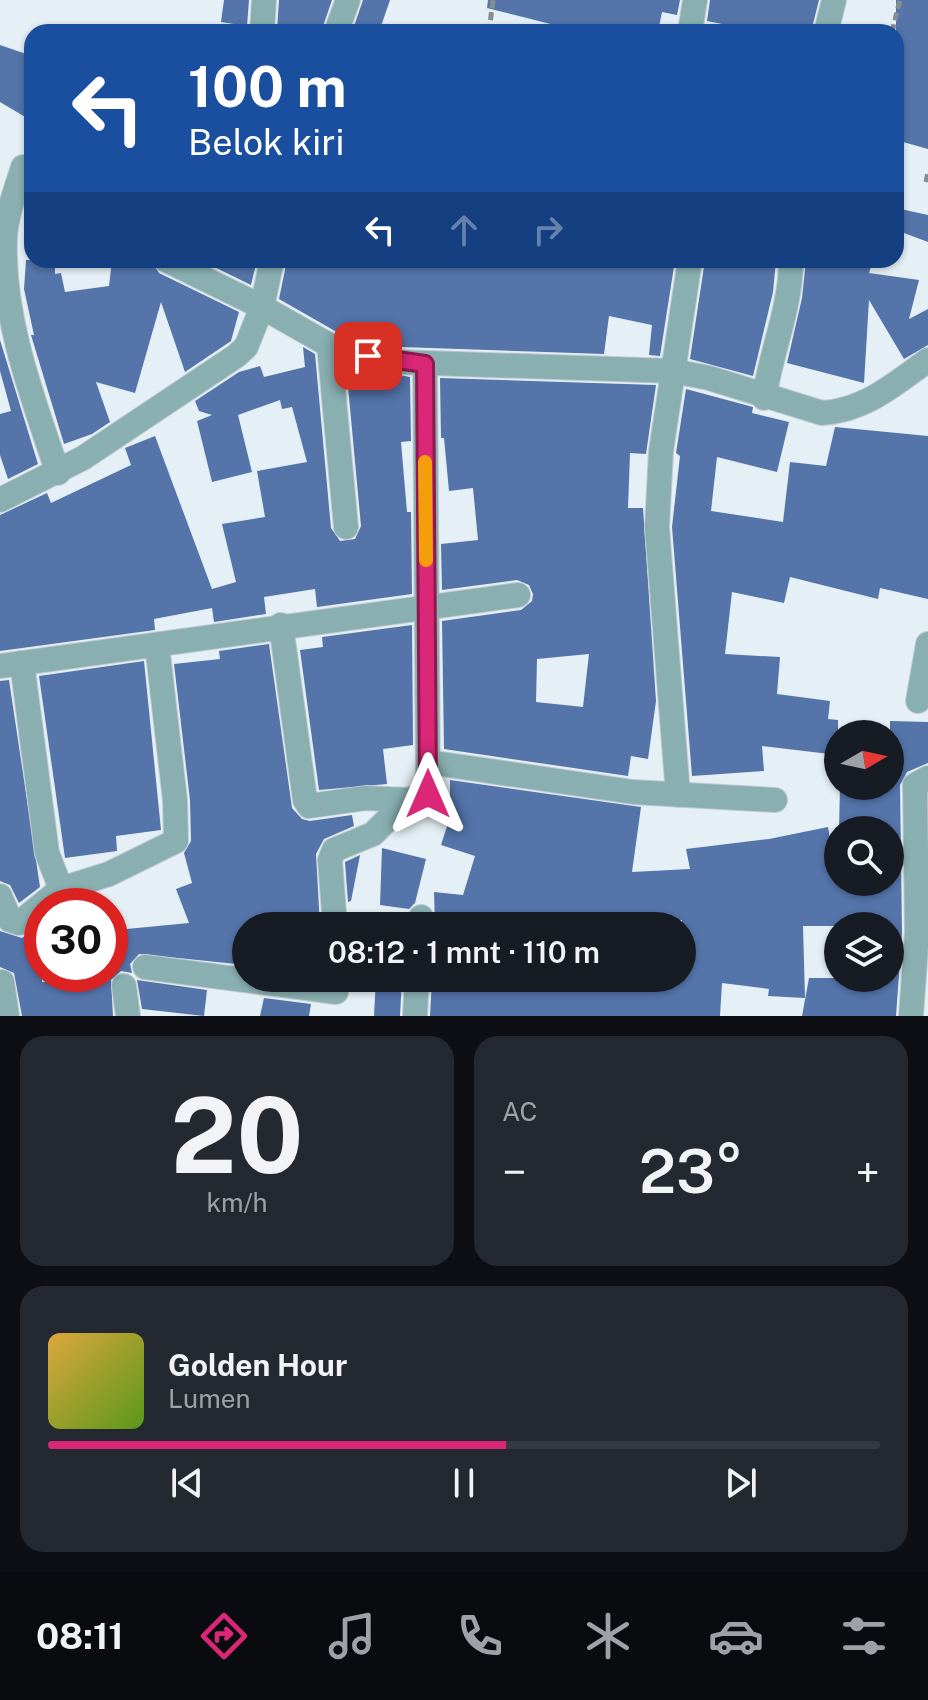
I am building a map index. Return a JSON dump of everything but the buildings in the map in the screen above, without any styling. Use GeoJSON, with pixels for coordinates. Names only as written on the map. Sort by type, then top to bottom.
{"type":"FeatureCollection","features":[{"type":"Feature","properties":{"kind":"street"},"geometry":{"type":"LineString","coordinates":[[262,24],[264,0]]}},
{"type":"Feature","properties":{"kind":"street"},"geometry":{"type":"LineString","coordinates":[[339,24],[348,0]]}},
{"type":"Feature","properties":{"kind":"street"},"geometry":{"type":"LineString","coordinates":[[691,24],[695,0]]}},
{"type":"Feature","properties":{"kind":"street"},"geometry":{"type":"LineString","coordinates":[[828,24],[834,0]]}},
{"type":"Feature","properties":{"kind":"street"},"geometry":{"type":"LineString","coordinates":[[23,167],[9,209],[5,239],[8,279],[23,369],[58,473]]}},
{"type":"Feature","properties":{"kind":"street"},"geometry":{"type":"LineString","coordinates":[[182,268],[262,307],[329,345],[383,359],[425,364],[673,371],[709,378],[764,398],[822,413],[841,412],[883,393],[928,360]]}},
{"type":"Feature","properties":{"kind":"street"},"geometry":{"type":"LineString","coordinates":[[0,500],[58,473],[236,356],[246,347],[262,307],[270,268]]}},
{"type":"Feature","properties":{"kind":"street"},"geometry":{"type":"LineString","coordinates":[[678,795],[657,527],[661,451],[692,268]]}},
{"type":"Feature","properties":{"kind":"street"},"geometry":{"type":"LineString","coordinates":[[764,398],[770,359],[791,287],[791,268]]}},
{"type":"Feature","properties":{"kind":"street"},"geometry":{"type":"LineString","coordinates":[[329,345],[346,527]]}},
{"type":"Feature","properties":{"kind":"street"},"geometry":{"type":"LineString","coordinates":[[281,625],[305,800],[316,806],[357,799],[425,798],[428,794],[428,762],[425,364]]}},
{"type":"Feature","properties":{"kind":"street"},"geometry":{"type":"LineString","coordinates":[[61,888],[47,853],[11,664],[426,605],[518,595]]}},
{"type":"Feature","properties":{"kind":"street"},"geometry":{"type":"LineString","coordinates":[[918,701],[928,644]]}},
{"type":"Feature","properties":{"kind":"street"},"geometry":{"type":"LineString","coordinates":[[64,888],[109,874],[176,841],[175,800],[157,645]]}},
{"type":"Feature","properties":{"kind":"street"},"geometry":{"type":"LineString","coordinates":[[428,762],[633,792],[775,800]]}},
{"type":"Feature","properties":{"kind":"street"},"geometry":{"type":"LineString","coordinates":[[911,1016],[922,933],[915,785],[928,778]]}},
{"type":"Feature","properties":{"kind":"street"},"geometry":{"type":"LineString","coordinates":[[334,912],[330,860],[334,850],[373,834],[407,800]]}},
{"type":"Feature","properties":{"kind":"street"},"geometry":{"type":"LineString","coordinates":[[0,896],[5,923],[19,923],[24,919]]}},
{"type":"Feature","properties":{"kind":"street"},"geometry":{"type":"LineString","coordinates":[[145,967],[232,978]]}},
{"type":"Feature","properties":{"kind":"street"},"geometry":{"type":"LineString","coordinates":[[2,982],[7,1016]]}},
{"type":"Feature","properties":{"kind":"street"},"geometry":{"type":"LineString","coordinates":[[125,992],[128,1016]]}},
{"type":"Feature","properties":{"kind":"street"},"geometry":{"type":"LineString","coordinates":[[415,1016],[416,992]]}},
{"type":"Feature","properties":{"kind":"path"},"geometry":{"type":"LineString","coordinates":[[490,24],[493,0]]}},
{"type":"Feature","properties":{"kind":"path"},"geometry":{"type":"LineString","coordinates":[[894,24],[900,0]]}},
{"type":"Feature","properties":{"kind":"path"},"geometry":{"type":"LineString","coordinates":[[926,182],[928,172]]}},
{"type":"Feature","properties":{"kind":"slow traffic"},"geometry":{"type":"LineString","coordinates":[[425,462],[426,560]]}},
{"type":"Feature","properties":{"kind":"route"},"geometry":{"type":"LineString","coordinates":[[368,356],[425,364],[428,794]]}}]}
